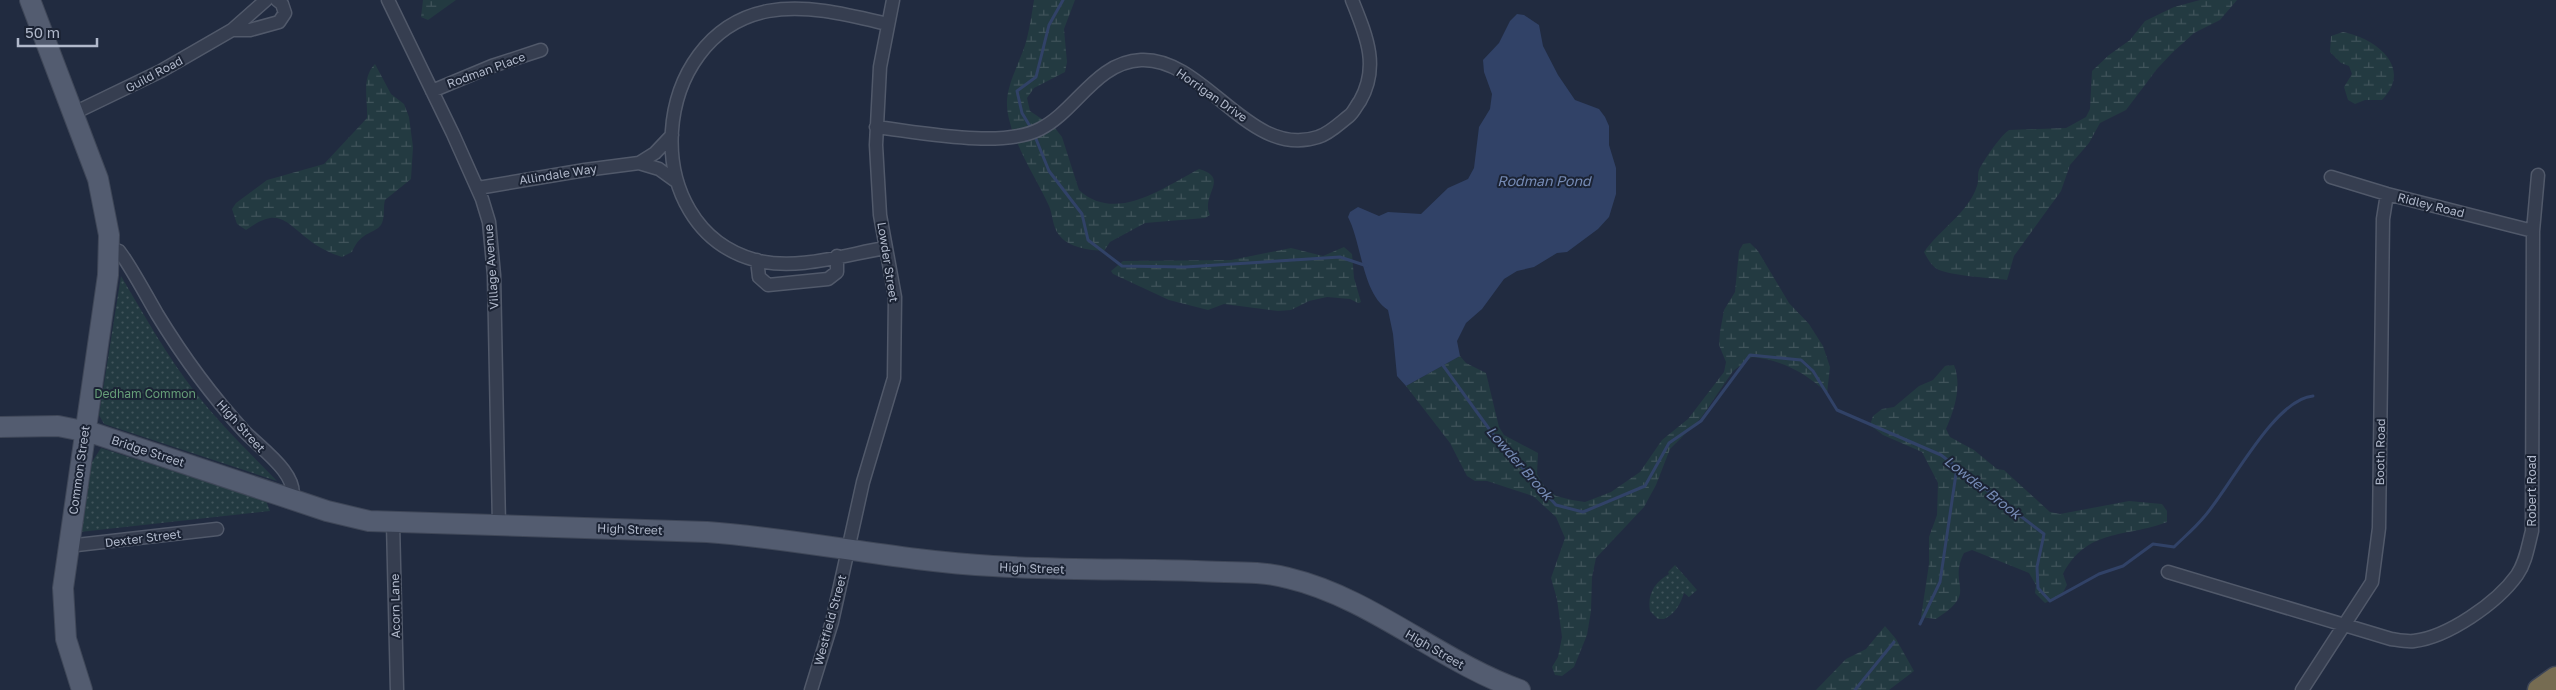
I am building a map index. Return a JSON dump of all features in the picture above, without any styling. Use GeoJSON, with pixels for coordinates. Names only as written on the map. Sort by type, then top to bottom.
{"type":"FeatureCollection","features":[{"type":"Feature","properties":{"kind":"highway"},"geometry":{"type":"LineString","coordinates":[[2540,690],[2556,678]]}},
{"type":"Feature","properties":{"kind":"main road"},"geometry":{"type":"LineString","coordinates":[[30,0],[74,113],[100,189],[110,248]]}},
{"type":"Feature","properties":{"kind":"main road","name":"Common Street"},"geometry":{"type":"LineString","coordinates":[[82,690],[68,649],[63,620],[64,588],[68,546],[108,280],[110,248]]}},
{"type":"Feature","properties":{"kind":"main road","name":"Bridge Street"},"geometry":{"type":"LineString","coordinates":[[0,427],[58,426],[85,431],[292,499]]}},
{"type":"Feature","properties":{"kind":"main road","name":"High Street"},"geometry":{"type":"LineString","coordinates":[[292,499],[354,518],[393,523],[707,532],[771,538],[964,565],[1059,570],[1128,569],[1250,572],[1279,576],[1329,591],[1352,602],[1447,657],[1492,680],[1520,690]]}},
{"type":"Feature","properties":{"kind":"street","name":"Guild Road"},"geometry":{"type":"LineString","coordinates":[[74,113],[153,75],[232,30],[266,0]]}},
{"type":"Feature","properties":{"kind":"street","name":"Guild Road"},"geometry":{"type":"LineString","coordinates":[[232,30],[250,30],[279,22],[285,13],[278,0]]}},
{"type":"Feature","properties":{"kind":"street","name":"Village Avenue"},"geometry":{"type":"LineString","coordinates":[[388,0],[478,188],[487,214],[493,250],[498,526]]}},
{"type":"Feature","properties":{"kind":"street","name":"Lowder Street"},"geometry":{"type":"LineString","coordinates":[[847,550],[863,482],[894,378],[895,297],[878,199],[876,127],[880,67],[893,0]]}},
{"type":"Feature","properties":{"kind":"street","name":"Horrigan Drive"},"geometry":{"type":"LineString","coordinates":[[876,127],[997,140],[1033,132],[1063,113],[1092,82],[1109,70],[1139,60],[1155,60],[1180,71],[1272,136],[1292,140],[1318,137],[1353,112],[1366,90],[1372,71],[1366,39],[1352,0]]}},
{"type":"Feature","properties":{"kind":"street"},"geometry":{"type":"LineString","coordinates":[[885,248],[779,264],[756,260],[732,251],[706,232],[686,206],[677,182],[672,134],[677,96],[691,66],[714,38],[734,24],[767,11],[804,9],[887,24]]}},
{"type":"Feature","properties":{"kind":"street","name":"Rodman Place"},"geometry":{"type":"LineString","coordinates":[[432,91],[492,66],[541,50]]}},
{"type":"Feature","properties":{"kind":"street","name":"Allindale Way"},"geometry":{"type":"LineString","coordinates":[[639,163],[655,153],[672,134]]}},
{"type":"Feature","properties":{"kind":"street","name":"Allindale Way"},"geometry":{"type":"LineString","coordinates":[[478,188],[639,163],[659,169],[677,182]]}},
{"type":"Feature","properties":{"kind":"street","name":"Robert Road"},"geometry":{"type":"LineString","coordinates":[[2168,572],[2391,639],[2412,642],[2433,637],[2465,621],[2497,596],[2516,575],[2526,556],[2532,531],[2533,231],[2538,175]]}},
{"type":"Feature","properties":{"kind":"street","name":"Ridley Road"},"geometry":{"type":"LineString","coordinates":[[2331,177],[2387,194],[2533,231]]}},
{"type":"Feature","properties":{"kind":"street","name":"Booth Road"},"geometry":{"type":"LineString","coordinates":[[2302,690],[2372,582],[2376,561],[2379,528],[2383,219],[2387,194]]}},
{"type":"Feature","properties":{"kind":"street","name":"High Street"},"geometry":{"type":"LineString","coordinates":[[110,248],[116,250],[124,258],[168,332],[211,393],[243,430],[288,475],[293,486],[292,499]]}},
{"type":"Feature","properties":{"kind":"street"},"geometry":{"type":"LineString","coordinates":[[756,260],[759,277],[768,285],[828,279],[837,272],[837,256]]}},
{"type":"Feature","properties":{"kind":"street","name":"Acorn Lane"},"geometry":{"type":"LineString","coordinates":[[393,523],[397,690]]}},
{"type":"Feature","properties":{"kind":"street","name":"Dexter Street"},"geometry":{"type":"LineString","coordinates":[[68,546],[218,529]]}},
{"type":"Feature","properties":{"kind":"street","name":"Westfield Street"},"geometry":{"type":"LineString","coordinates":[[811,690],[832,622],[847,550]]}},
{"type":"Feature","properties":{"kind":"green space"},"geometry":{"type":"Polygon","coordinates":[[[423,0],[456,0],[428,20],[421,17],[423,0]]]}},
{"type":"Feature","properties":{"kind":"green space"},"geometry":{"type":"Polygon","coordinates":[[[1034,0],[1075,0],[1064,29],[1067,62],[1065,72],[1034,88],[1027,98],[1030,111],[1055,128],[1062,137],[1079,190],[1093,200],[1108,204],[1124,203],[1155,193],[1199,169],[1213,177],[1214,182],[1208,208],[1210,215],[1205,218],[1145,223],[1110,242],[1104,251],[1074,246],[1059,235],[1049,206],[1016,140],[1008,113],[1008,92],[1027,38],[1034,0]]]}},
{"type":"Feature","properties":{"kind":"green space"},"geometry":{"type":"Polygon","coordinates":[[[2200,0],[2237,0],[2220,20],[2194,33],[2172,53],[2157,69],[2126,110],[2100,123],[2089,143],[2070,165],[2061,191],[2014,256],[2007,280],[1954,274],[1934,267],[1924,252],[1973,196],[1978,182],[1978,172],[1992,148],[2002,137],[2009,130],[2066,128],[2086,117],[2090,109],[2092,71],[2109,55],[2130,40],[2145,21],[2174,7],[2200,0]]]}},
{"type":"Feature","properties":{"kind":"green space"},"geometry":{"type":"Polygon","coordinates":[[[2343,32],[2355,35],[2378,47],[2392,66],[2394,76],[2391,88],[2382,100],[2365,100],[2355,104],[2348,100],[2344,87],[2352,74],[2349,66],[2341,63],[2330,52],[2331,36],[2343,32]]]}},
{"type":"Feature","properties":{"kind":"green space"},"geometry":{"type":"Polygon","coordinates":[[[375,64],[391,94],[404,104],[409,117],[413,147],[411,179],[385,200],[383,220],[380,227],[364,236],[352,252],[342,257],[317,246],[289,224],[277,218],[264,220],[246,230],[237,224],[232,209],[236,203],[267,180],[324,164],[367,118],[367,82],[368,76],[375,64]]]}},
{"type":"Feature","properties":{"kind":"green space"},"geometry":{"type":"Polygon","coordinates":[[[1750,243],[1758,251],[1789,303],[1809,324],[1823,346],[1830,367],[1827,393],[1811,379],[1783,364],[1773,361],[1752,357],[1733,371],[1701,418],[1670,449],[1656,485],[1644,507],[1596,558],[1592,577],[1591,611],[1587,635],[1574,667],[1562,676],[1555,675],[1552,667],[1558,657],[1562,637],[1557,599],[1551,578],[1565,538],[1556,517],[1533,496],[1487,481],[1475,481],[1467,476],[1450,443],[1406,386],[1460,356],[1466,363],[1486,373],[1499,427],[1504,435],[1538,453],[1537,474],[1544,486],[1556,496],[1585,502],[1611,492],[1640,472],[1662,440],[1688,419],[1724,372],[1726,362],[1719,345],[1724,310],[1735,292],[1739,251],[1743,244],[1750,243]]]}},
{"type":"Feature","properties":{"kind":"green space"},"geometry":{"type":"Polygon","coordinates":[[[1344,247],[1352,254],[1354,278],[1361,302],[1358,303],[1350,299],[1327,297],[1309,301],[1291,310],[1278,311],[1224,304],[1208,310],[1169,300],[1113,274],[1111,271],[1123,261],[1231,260],[1291,248],[1323,256],[1344,247]]]}},
{"type":"Feature","properties":{"kind":"green space","name":"Dedham Common"},"geometry":{"type":"Polygon","coordinates":[[[121,276],[165,350],[195,392],[225,427],[277,481],[104,424],[99,415],[121,276]]]}},
{"type":"Feature","properties":{"kind":"green space"},"geometry":{"type":"Polygon","coordinates":[[[1954,365],[1957,381],[1955,405],[1946,429],[1950,437],[1974,450],[1997,469],[2004,470],[2050,512],[2060,514],[2129,501],[2162,504],[2167,511],[2167,522],[2108,537],[2083,549],[2073,559],[2063,574],[2067,585],[2061,596],[2045,603],[2035,593],[2036,585],[2029,573],[1972,550],[1964,553],[1960,564],[1960,595],[1957,602],[1936,619],[1921,617],[1929,564],[1929,537],[1937,515],[1938,483],[1922,452],[1883,435],[1870,425],[1873,416],[1882,409],[1894,407],[1919,386],[1933,380],[1945,366],[1954,365]]]}},
{"type":"Feature","properties":{"kind":"green space"},"geometry":{"type":"Polygon","coordinates":[[[101,448],[266,501],[270,511],[80,532],[92,462],[101,448]]]}},
{"type":"Feature","properties":{"kind":"green space"},"geometry":{"type":"Polygon","coordinates":[[[1675,565],[1697,590],[1689,597],[1684,593],[1674,612],[1664,619],[1658,619],[1650,611],[1651,594],[1656,585],[1669,574],[1668,572],[1675,565]]]}},
{"type":"Feature","properties":{"kind":"green space"},"geometry":{"type":"Polygon","coordinates":[[[1885,626],[1896,639],[1914,671],[1889,690],[1816,690],[1846,659],[1866,649],[1885,626]]]}},
{"type":"Feature","properties":{"kind":"water","name":"Rodman Pond"},"geometry":{"type":"Polygon","coordinates":[[[1517,14],[1524,15],[1539,25],[1543,46],[1558,75],[1575,100],[1599,109],[1605,117],[1609,126],[1609,145],[1616,168],[1616,194],[1609,217],[1598,229],[1567,252],[1557,253],[1534,267],[1517,271],[1504,279],[1482,309],[1466,323],[1457,341],[1460,356],[1406,386],[1397,376],[1393,334],[1388,310],[1379,302],[1373,292],[1348,217],[1350,212],[1358,207],[1379,216],[1388,212],[1421,214],[1448,188],[1468,179],[1474,168],[1479,127],[1490,109],[1492,94],[1484,72],[1483,60],[1499,43],[1510,21],[1517,14]]]}},
{"type":"Feature","properties":{"kind":"waterway","name":"Lowder Brook"},"geometry":{"type":"LineString","coordinates":[[1031,128],[1022,113],[1017,91],[1036,77],[1049,25],[1063,0]]}},
{"type":"Feature","properties":{"kind":"waterway","name":"Lowder Brook"},"geometry":{"type":"LineString","coordinates":[[1034,134],[1049,171],[1082,214],[1088,240],[1122,266],[1185,267],[1340,257],[1367,266]]}},
{"type":"Feature","properties":{"kind":"waterway","name":"Lowder Brook"},"geometry":{"type":"LineString","coordinates":[[1442,364],[1495,437],[1556,505],[1583,512],[1645,486],[1669,443],[1701,421],[1750,355],[1801,360],[1813,371],[1837,410],[1941,455],[2044,534],[2037,567],[2038,588],[2050,601],[2099,574],[2123,566],[2153,544],[2174,547],[2215,504],[2268,428],[2283,412],[2298,401],[2313,396]]}},
{"type":"Feature","properties":{"kind":"waterway"},"geometry":{"type":"LineString","coordinates":[[1920,624],[1940,582],[1957,467]]}},
{"type":"Feature","properties":{"kind":"waterway"},"geometry":{"type":"LineString","coordinates":[[1855,690],[1894,642]]}}]}
